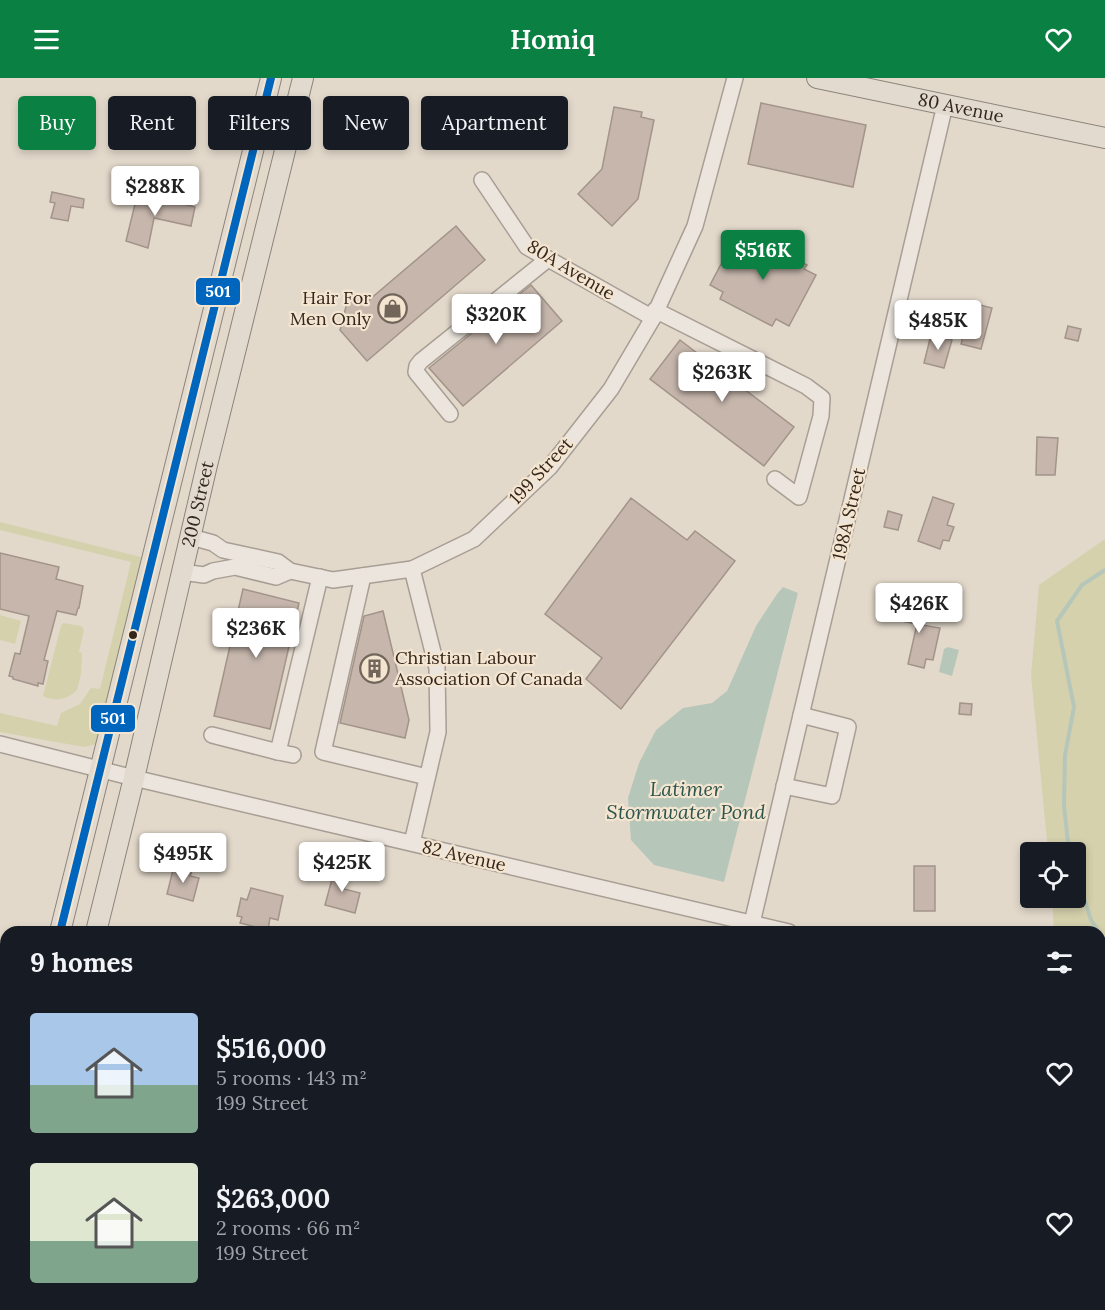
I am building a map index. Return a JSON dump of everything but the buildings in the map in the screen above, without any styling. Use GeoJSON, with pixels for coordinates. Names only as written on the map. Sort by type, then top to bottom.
{"type":"FeatureCollection","features":[{"type":"Feature","properties":{"kind":"main road","name":"200 Street"},"geometry":{"type":"LineString","coordinates":[[61,926],[271,78]]}},
{"type":"Feature","properties":{"kind":"main road","name":"200 Street"},"geometry":{"type":"LineString","coordinates":[[97,926],[303,78]]}},
{"type":"Feature","properties":{"kind":"main road","name":"80 Avenue"},"geometry":{"type":"LineString","coordinates":[[817,78],[1105,138]]}},
{"type":"Feature","properties":{"kind":"street","name":"199 Street"},"geometry":{"type":"LineString","coordinates":[[290,571],[333,580],[412,569],[474,539],[550,467],[611,389],[654,314],[695,226],[735,78]]}},
{"type":"Feature","properties":{"kind":"street","name":"198A Street"},"geometry":{"type":"LineString","coordinates":[[752,923],[945,105]]}},
{"type":"Feature","properties":{"kind":"street","name":"80A Avenue"},"geometry":{"type":"LineString","coordinates":[[482,180],[526,248],[654,314],[806,386],[822,398],[821,416],[799,497],[775,479]]}},
{"type":"Feature","properties":{"kind":"street"},"geometry":{"type":"LineString","coordinates":[[450,414],[416,372],[417,366],[548,259]]}},
{"type":"Feature","properties":{"kind":"street"},"geometry":{"type":"LineString","coordinates":[[182,572],[204,575],[235,567],[276,577],[290,571],[278,562],[223,550],[213,543],[191,537]]}},
{"type":"Feature","properties":{"kind":"street"},"geometry":{"type":"LineString","coordinates":[[412,569],[437,668],[438,732],[412,843]]}},
{"type":"Feature","properties":{"kind":"street"},"geometry":{"type":"LineString","coordinates":[[363,576],[323,752],[427,777]]}},
{"type":"Feature","properties":{"kind":"street"},"geometry":{"type":"LineString","coordinates":[[212,735],[285,753],[320,577]]}},
{"type":"Feature","properties":{"kind":"street"},"geometry":{"type":"LineString","coordinates":[[784,786],[832,796],[849,727],[801,715]]}},
{"type":"Feature","properties":{"kind":"street","name":"82 Avenue"},"geometry":{"type":"LineString","coordinates":[[0,744],[100,770],[764,926]]}},
{"type":"Feature","properties":{"kind":"shaded area"},"geometry":{"type":"Polygon","coordinates":[[[0,522],[145,558],[101,740],[96,744],[84,747],[0,732],[0,713],[57,726],[61,713],[80,704],[91,688],[100,689],[131,562],[0,530],[0,522]]]}},
{"type":"Feature","properties":{"kind":"shaded area"},"geometry":{"type":"Polygon","coordinates":[[[1105,539],[1105,926],[1054,926],[1053,908],[1086,908],[1086,842],[1047,842],[1031,675],[1039,585],[1105,539]]]}},
{"type":"Feature","properties":{"kind":"shaded area"},"geometry":{"type":"Polygon","coordinates":[[[0,615],[21,621],[15,644],[0,640],[0,615]]]}},
{"type":"Feature","properties":{"kind":"shaded area"},"geometry":{"type":"Polygon","coordinates":[[[63,623],[81,626],[84,630],[79,652],[82,653],[81,674],[77,690],[65,698],[52,699],[43,696],[63,623]]]}},
{"type":"Feature","properties":{"kind":"water","name":"Latimer Stormwater Pond"},"geometry":{"type":"Polygon","coordinates":[[[783,587],[798,593],[724,882],[654,865],[631,840],[628,798],[639,763],[656,730],[683,708],[712,703],[727,691],[756,626],[783,587]]]}},
{"type":"Feature","properties":{"kind":"water"},"geometry":{"type":"Polygon","coordinates":[[[948,647],[959,650],[952,676],[939,672],[944,649],[948,647]]]}},
{"type":"Feature","properties":{"kind":"waterway"},"geometry":{"type":"LineString","coordinates":[[1068,842],[1064,805],[1065,755],[1074,707],[1057,621],[1082,585],[1105,570]]}},
{"type":"Feature","properties":{"kind":"waterway"},"geometry":{"type":"LineString","coordinates":[[1086,904],[1095,926]]}},
{"type":"Feature","properties":{"kind":"transit line","name":"501"},"geometry":{"type":"LineString","coordinates":[[61,926],[271,78]]}},
{"type":"Feature","properties":{"kind":"place","name":"Hair For Men Only"},"geometry":{"type":"Point","coordinates":[392,308]}},
{"type":"Feature","properties":{"kind":"place","name":"Christian Labour Association Of Canada"},"geometry":{"type":"Point","coordinates":[374,668]}}]}
